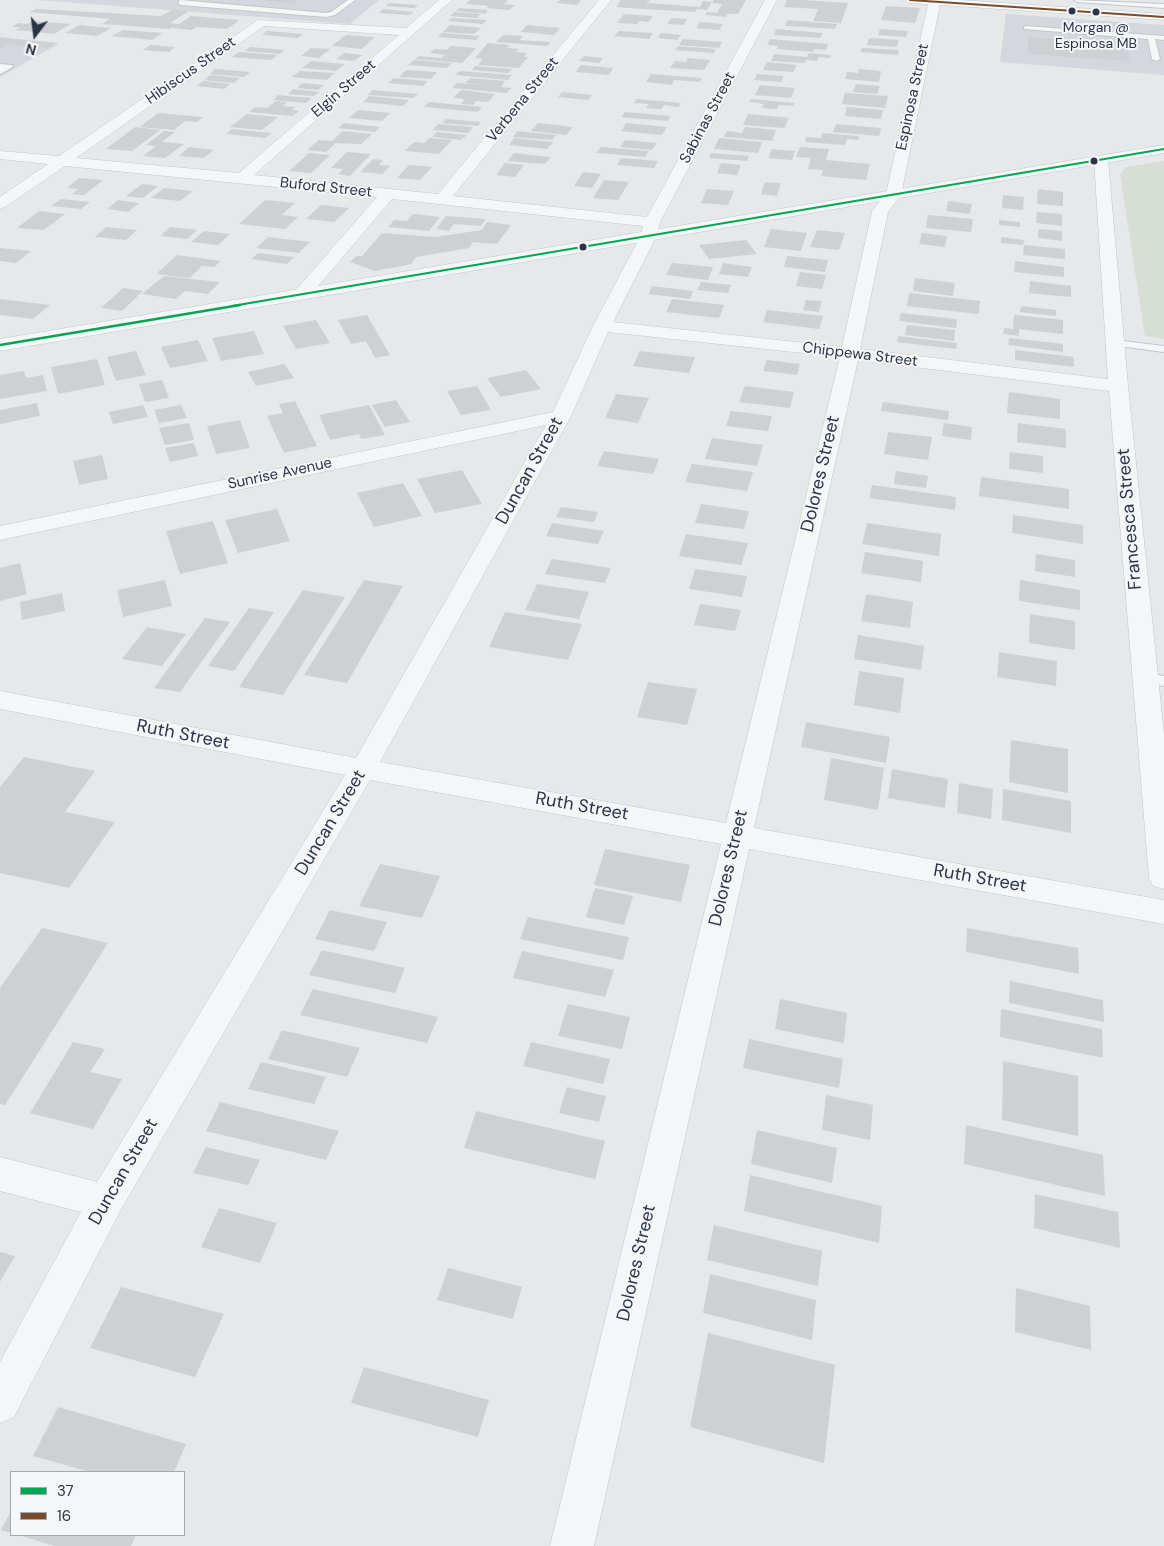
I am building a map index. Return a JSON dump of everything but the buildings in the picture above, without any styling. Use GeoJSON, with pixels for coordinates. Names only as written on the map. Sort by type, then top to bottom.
{"type":"FeatureCollection","features":[{"type":"Feature","properties":{"kind":"main road"},"geometry":{"type":"LineString","coordinates":[[910,0],[1145,7],[1164,17]]}},
{"type":"Feature","properties":{"kind":"street","name":"Elgin Street"},"geometry":{"type":"LineString","coordinates":[[242,178],[407,32],[446,0]]}},
{"type":"Feature","properties":{"kind":"street","name":"Verbena Street"},"geometry":{"type":"LineString","coordinates":[[442,200],[605,0]]}},
{"type":"Feature","properties":{"kind":"street","name":"Sabinas Street"},"geometry":{"type":"LineString","coordinates":[[650,229],[771,0]]}},
{"type":"Feature","properties":{"kind":"street","name":"Espinosa Street"},"geometry":{"type":"LineString","coordinates":[[893,195],[935,1]]}},
{"type":"Feature","properties":{"kind":"street","name":"Hibiscus Street"},"geometry":{"type":"LineString","coordinates":[[0,204],[262,22],[407,32]]}},
{"type":"Feature","properties":{"kind":"street"},"geometry":{"type":"LineString","coordinates":[[0,345],[302,294],[650,229],[893,195],[1164,149]]}},
{"type":"Feature","properties":{"kind":"street","name":"Buford Street"},"geometry":{"type":"LineString","coordinates":[[0,155],[242,178],[442,200],[650,229]]}},
{"type":"Feature","properties":{"kind":"street","name":"Francesca Street"},"geometry":{"type":"LineString","coordinates":[[1101,160],[1118,386],[1155,679],[1164,878]]}},
{"type":"Feature","properties":{"kind":"street"},"geometry":{"type":"LineString","coordinates":[[302,294],[388,194]]}},
{"type":"Feature","properties":{"kind":"street","name":"Dolores Street"},"geometry":{"type":"LineString","coordinates":[[572,1546],[736,835],[850,353],[880,211],[893,195]]}},
{"type":"Feature","properties":{"kind":"street","name":"Duncan Street"},"geometry":{"type":"LineString","coordinates":[[0,1403],[106,1201],[363,769],[561,416],[602,326],[650,229]]}},
{"type":"Feature","properties":{"kind":"street","name":"Chippewa Street"},"geometry":{"type":"LineString","coordinates":[[602,326],[850,353],[1118,386]]}},
{"type":"Feature","properties":{"kind":"street","name":"Sunrise Avenue"},"geometry":{"type":"LineString","coordinates":[[0,533],[561,416]]}},
{"type":"Feature","properties":{"kind":"street","name":"Ruth Street"},"geometry":{"type":"LineString","coordinates":[[0,700],[363,769],[1164,912]]}},
{"type":"Feature","properties":{"kind":"street"},"geometry":{"type":"LineString","coordinates":[[0,1174],[106,1201]]}},
{"type":"Feature","properties":{"kind":"lane"},"geometry":{"type":"LineString","coordinates":[[184,0],[181,3],[326,15],[333,14],[352,0]]}},
{"type":"Feature","properties":{"kind":"lane"},"geometry":{"type":"LineString","coordinates":[[1077,0],[1113,1],[1145,7],[1164,6]]}},
{"type":"Feature","properties":{"kind":"lane"},"geometry":{"type":"LineString","coordinates":[[1026,28],[1164,38]]}},
{"type":"Feature","properties":{"kind":"lane"},"geometry":{"type":"LineString","coordinates":[[1151,37],[1156,59]]}},
{"type":"Feature","properties":{"kind":"lane"},"geometry":{"type":"LineString","coordinates":[[0,66],[9,66],[0,72]]}},
{"type":"Feature","properties":{"kind":"lane"},"geometry":{"type":"LineString","coordinates":[[1115,343],[1164,349]]}},
{"type":"Feature","properties":{"kind":"shaded area"},"geometry":{"type":"Polygon","coordinates":[[[38,0],[379,0],[350,24],[38,0]]]}},
{"type":"Feature","properties":{"kind":"shaded area"},"geometry":{"type":"Polygon","coordinates":[[[1006,14],[1164,25],[1164,75],[1000,62],[1006,14]]]}},
{"type":"Feature","properties":{"kind":"shaded area"},"geometry":{"type":"Polygon","coordinates":[[[0,37],[60,43],[0,77],[0,37]]]}},
{"type":"Feature","properties":{"kind":"shaded area"},"geometry":{"type":"Polygon","coordinates":[[[1164,161],[1164,339],[1145,336],[1120,174],[1126,167],[1164,161]]]}},
{"type":"Feature","properties":{"kind":"transit line","name":"16"},"geometry":{"type":"LineString","coordinates":[[910,0],[1164,17]]}},
{"type":"Feature","properties":{"kind":"transit line","name":"37"},"geometry":{"type":"LineString","coordinates":[[0,345],[1164,149]]}},
{"type":"Feature","properties":{"kind":"place","name":"Morgan @ Espinosa MB"},"geometry":{"type":"Point","coordinates":[1096,12]}}]}
